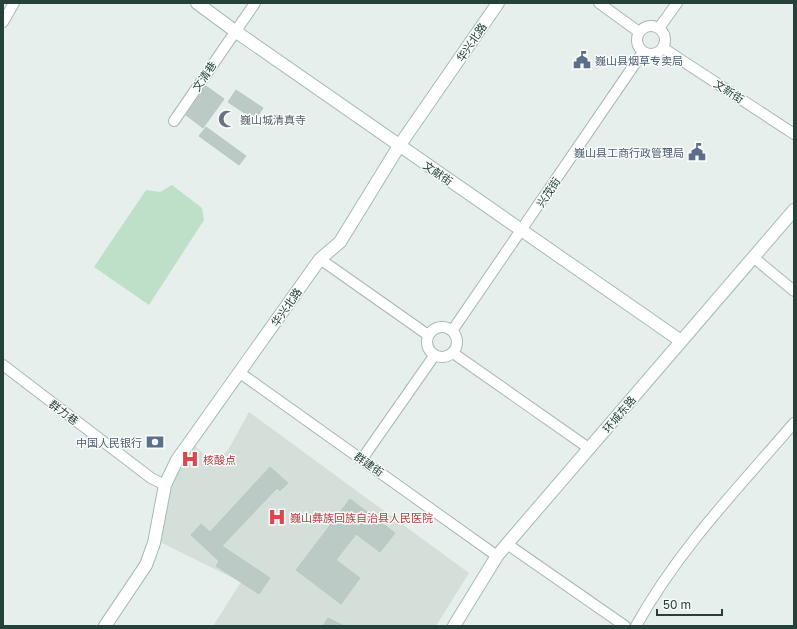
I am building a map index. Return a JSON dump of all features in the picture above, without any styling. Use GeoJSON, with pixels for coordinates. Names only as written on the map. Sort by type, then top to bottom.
{"type":"FeatureCollection","features":[{"type":"Feature","properties":{"kind":"main road","name":"文献街"},"geometry":{"type":"LineString","coordinates":[[198,3],[235,32],[681,341]]}},
{"type":"Feature","properties":{"kind":"main road","name":"华兴北路"},"geometry":{"type":"LineString","coordinates":[[105,626],[146,565],[154,543],[165,485],[177,460],[320,260],[340,242],[400,146],[498,3]]}},
{"type":"Feature","properties":{"kind":"main road","name":"环城东路"},"geometry":{"type":"LineString","coordinates":[[454,626],[497,556],[794,210]]}},
{"type":"Feature","properties":{"kind":"street"},"geometry":{"type":"LineString","coordinates":[[3,22],[14,3]]}},
{"type":"Feature","properties":{"kind":"street","name":"文清巷"},"geometry":{"type":"LineString","coordinates":[[174,121],[255,3]]}},
{"type":"Feature","properties":{"kind":"street"},"geometry":{"type":"LineString","coordinates":[[599,3],[639,32]]}},
{"type":"Feature","properties":{"kind":"street"},"geometry":{"type":"LineString","coordinates":[[659,28],[677,3]]}},
{"type":"Feature","properties":{"kind":"street"},"geometry":{"type":"LineString","coordinates":[[651,26],[659,28],[666,39],[663,48],[652,54],[644,52],[638,45],[639,32],[646,27],[651,26]]}},
{"type":"Feature","properties":{"kind":"street","name":"文新街"},"geometry":{"type":"LineString","coordinates":[[663,48],[794,134]]}},
{"type":"Feature","properties":{"kind":"street","name":"兴茂街"},"geometry":{"type":"LineString","coordinates":[[452,331],[644,52]]}},
{"type":"Feature","properties":{"kind":"street"},"geometry":{"type":"LineString","coordinates":[[753,257],[794,291]]}},
{"type":"Feature","properties":{"kind":"street"},"geometry":{"type":"LineString","coordinates":[[320,260],[428,335]]}},
{"type":"Feature","properties":{"kind":"street"},"geometry":{"type":"LineString","coordinates":[[439,327],[448,328],[452,331],[455,335],[457,344],[453,353],[442,358],[434,356],[427,349],[426,340],[430,332],[439,327]]}},
{"type":"Feature","properties":{"kind":"street"},"geometry":{"type":"LineString","coordinates":[[453,353],[590,449]]}},
{"type":"Feature","properties":{"kind":"street"},"geometry":{"type":"LineString","coordinates":[[362,459],[434,356]]}},
{"type":"Feature","properties":{"kind":"street","name":"群力巷"},"geometry":{"type":"LineString","coordinates":[[3,365],[151,478],[165,485]]}},
{"type":"Feature","properties":{"kind":"street","name":"群建街"},"geometry":{"type":"LineString","coordinates":[[240,373],[497,556]]}},
{"type":"Feature","properties":{"kind":"street"},"geometry":{"type":"LineString","coordinates":[[636,626],[660,586],[690,544],[793,425]]}},
{"type":"Feature","properties":{"kind":"street"},"geometry":{"type":"LineString","coordinates":[[507,544],[625,626]]}},
{"type":"Feature","properties":{"kind":"shaded area","name":"巍山彝族回族自治县人民医院"},"geometry":{"type":"Polygon","coordinates":[[[249,412],[469,573],[436,626],[213,626],[241,582],[160,542],[167,491],[180,461],[195,446],[214,463],[228,450],[249,412]]]}},
{"type":"Feature","properties":{"kind":"green space"},"geometry":{"type":"Polygon","coordinates":[[[172,185],[202,208],[204,220],[149,305],[94,267],[146,190],[160,192],[172,185]]]}},
{"type":"Feature","properties":{"kind":"building"},"geometry":{"type":"Polygon","coordinates":[[[206,86],[224,99],[203,128],[186,115],[206,86]]]}},
{"type":"Feature","properties":{"kind":"building"},"geometry":{"type":"Polygon","coordinates":[[[236,90],[263,108],[255,120],[228,102],[236,90]]]}},
{"type":"Feature","properties":{"kind":"building"},"geometry":{"type":"Polygon","coordinates":[[[206,127],[246,156],[239,165],[199,136],[206,127]]]}},
{"type":"Feature","properties":{"kind":"building"},"geometry":{"type":"Polygon","coordinates":[[[270,467],[288,483],[280,491],[277,488],[222,546],[270,578],[259,594],[216,566],[219,561],[191,535],[201,524],[210,532],[270,467]]]}},
{"type":"Feature","properties":{"kind":"building"},"geometry":{"type":"Polygon","coordinates":[[[350,499],[395,533],[380,552],[356,534],[336,560],[360,578],[341,604],[296,570],[350,499]]]}},
{"type":"Feature","properties":{"kind":"building"},"geometry":{"type":"Polygon","coordinates":[[[328,618],[344,626],[323,626],[328,618]]]}},
{"type":"Feature","properties":{"kind":"place","name":"巍山县烟草专卖局"},"geometry":{"type":"Point","coordinates":[582,60]}},
{"type":"Feature","properties":{"kind":"place","name":"巍山城清真寺"},"geometry":{"type":"Point","coordinates":[227,119]}},
{"type":"Feature","properties":{"kind":"place","name":"巍山县工商行政管理局"},"geometry":{"type":"Point","coordinates":[697,152]}},
{"type":"Feature","properties":{"kind":"place","name":"中国人民银行"},"geometry":{"type":"Point","coordinates":[155,442]}},
{"type":"Feature","properties":{"kind":"place","name":"核酸点"},"geometry":{"type":"Point","coordinates":[190,459]}},
{"type":"Feature","properties":{"kind":"place","name":"巍山彝族回族自治县人民医院"},"geometry":{"type":"Point","coordinates":[277,517]}}]}
